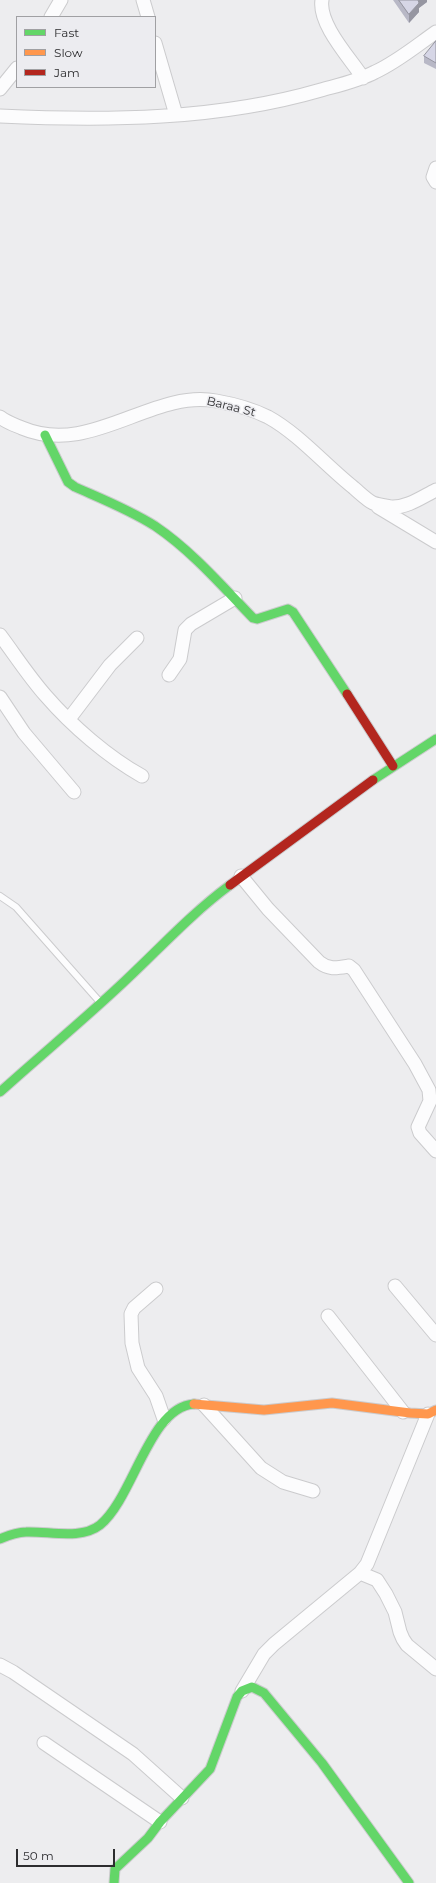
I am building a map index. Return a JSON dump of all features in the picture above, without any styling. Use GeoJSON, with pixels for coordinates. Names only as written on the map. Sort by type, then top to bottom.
{"type":"FeatureCollection","features":[{"type":"Feature","properties":{"kind":"street"},"geometry":{"type":"LineString","coordinates":[[143,0],[148,16]]}},
{"type":"Feature","properties":{"kind":"street"},"geometry":{"type":"LineString","coordinates":[[322,0],[322,14],[327,26],[363,78]]}},
{"type":"Feature","properties":{"kind":"street"},"geometry":{"type":"LineString","coordinates":[[51,16],[58,1]]}},
{"type":"Feature","properties":{"kind":"street"},"geometry":{"type":"LineString","coordinates":[[0,116],[85,117],[176,115],[231,109],[289,99],[363,78],[386,66],[436,32]]}},
{"type":"Feature","properties":{"kind":"street"},"geometry":{"type":"LineString","coordinates":[[156,46],[176,115]]}},
{"type":"Feature","properties":{"kind":"street"},"geometry":{"type":"LineString","coordinates":[[0,89],[16,69]]}},
{"type":"Feature","properties":{"kind":"street"},"geometry":{"type":"LineString","coordinates":[[436,168],[433,177],[436,182]]}},
{"type":"Feature","properties":{"kind":"street","name":"Baraa St"},"geometry":{"type":"LineString","coordinates":[[0,417],[29,431],[45,435],[84,432],[115,424],[166,405],[202,399],[215,401],[251,410],[268,418],[306,446],[334,473],[373,503],[400,507],[436,490]]}},
{"type":"Feature","properties":{"kind":"street"},"geometry":{"type":"LineString","coordinates":[[45,435],[68,482],[75,487],[127,510],[155,526],[180,545],[235,598],[253,618],[257,619],[288,609],[293,612],[393,766]]}},
{"type":"Feature","properties":{"kind":"street"},"geometry":{"type":"LineString","coordinates":[[373,503],[436,542]]}},
{"type":"Feature","properties":{"kind":"street"},"geometry":{"type":"LineString","coordinates":[[169,675],[180,659],[185,630],[191,624],[235,598]]}},
{"type":"Feature","properties":{"kind":"street"},"geometry":{"type":"LineString","coordinates":[[0,635],[46,696],[69,720],[119,764],[142,776]]}},
{"type":"Feature","properties":{"kind":"street"},"geometry":{"type":"LineString","coordinates":[[69,720],[110,665],[137,638]]}},
{"type":"Feature","properties":{"kind":"street"},"geometry":{"type":"LineString","coordinates":[[0,697],[24,733],[74,792]]}},
{"type":"Feature","properties":{"kind":"street"},"geometry":{"type":"LineString","coordinates":[[0,1092],[127,979],[179,927],[241,876],[393,766],[436,739]]}},
{"type":"Feature","properties":{"kind":"street"},"geometry":{"type":"LineString","coordinates":[[241,876],[268,909],[319,962],[334,969],[349,966],[354,970],[424,1079],[429,1090],[430,1101],[418,1127],[420,1133],[436,1151]]}},
{"type":"Feature","properties":{"kind":"street"},"geometry":{"type":"LineString","coordinates":[[395,1286],[436,1335]]}},
{"type":"Feature","properties":{"kind":"street"},"geometry":{"type":"LineString","coordinates":[[156,1289],[134,1308],[131,1314],[132,1343],[138,1368],[156,1396],[164,1419]]}},
{"type":"Feature","properties":{"kind":"street"},"geometry":{"type":"LineString","coordinates":[[328,1316],[403,1412]]}},
{"type":"Feature","properties":{"kind":"street"},"geometry":{"type":"LineString","coordinates":[[0,1539],[18,1532],[83,1533],[98,1526],[106,1520],[124,1492],[158,1427],[170,1413],[181,1406],[204,1405],[264,1410],[332,1403],[403,1412],[432,1412],[367,1564],[360,1573],[264,1654],[237,1697],[210,1770],[160,1822],[148,1838],[115,1869],[114,1883]]}},
{"type":"Feature","properties":{"kind":"street"},"geometry":{"type":"LineString","coordinates":[[204,1405],[261,1468],[283,1482],[313,1491]]}},
{"type":"Feature","properties":{"kind":"street"},"geometry":{"type":"LineString","coordinates":[[360,1573],[377,1580],[395,1612],[403,1639],[407,1645],[436,1669]]}},
{"type":"Feature","properties":{"kind":"street"},"geometry":{"type":"LineString","coordinates":[[0,1666],[13,1672],[133,1754],[182,1798]]}},
{"type":"Feature","properties":{"kind":"street"},"geometry":{"type":"LineString","coordinates":[[242,1691],[252,1687],[264,1692],[322,1763],[409,1883]]}},
{"type":"Feature","properties":{"kind":"street"},"geometry":{"type":"LineString","coordinates":[[44,1743],[160,1822]]}},
{"type":"Feature","properties":{"kind":"lane"},"geometry":{"type":"LineString","coordinates":[[0,896],[16,907],[100,1003]]}},
{"type":"Feature","properties":{"kind":"building"},"geometry":{"type":"Polygon","coordinates":[[[399,0],[418,0],[419,3],[409,14],[399,0]]]}},
{"type":"Feature","properties":{"kind":"building"},"geometry":{"type":"Polygon","coordinates":[[[436,41],[436,63],[424,56],[436,41]]]}},
{"type":"Feature","properties":{"kind":"traffic: fast"},"geometry":{"type":"LineString","coordinates":[[45,435],[68,482],[75,487],[136,515],[169,536],[206,569],[253,618],[257,619],[288,609],[293,612],[347,694]]}},
{"type":"Feature","properties":{"kind":"traffic: fast"},"geometry":{"type":"LineString","coordinates":[[373,780],[436,739]]}},
{"type":"Feature","properties":{"kind":"traffic: fast"},"geometry":{"type":"LineString","coordinates":[[0,1092],[80,1022],[190,919],[230,885]]}},
{"type":"Feature","properties":{"kind":"traffic: fast"},"geometry":{"type":"LineString","coordinates":[[0,1539],[23,1532],[74,1534],[92,1530],[100,1525],[112,1512],[123,1495],[153,1436],[165,1420],[178,1409],[194,1404]]}},
{"type":"Feature","properties":{"kind":"traffic: fast"},"geometry":{"type":"LineString","coordinates":[[114,1883],[115,1869],[148,1838],[160,1822],[210,1769],[237,1697],[242,1691],[252,1687],[264,1693],[322,1763],[409,1883]]}},
{"type":"Feature","properties":{"kind":"traffic: slow"},"geometry":{"type":"LineString","coordinates":[[194,1404],[264,1410],[332,1403],[410,1413],[428,1414],[436,1410]]}},
{"type":"Feature","properties":{"kind":"traffic: jam"},"geometry":{"type":"LineString","coordinates":[[347,694],[393,766]]}},
{"type":"Feature","properties":{"kind":"traffic: jam"},"geometry":{"type":"LineString","coordinates":[[230,885],[373,780]]}}]}
